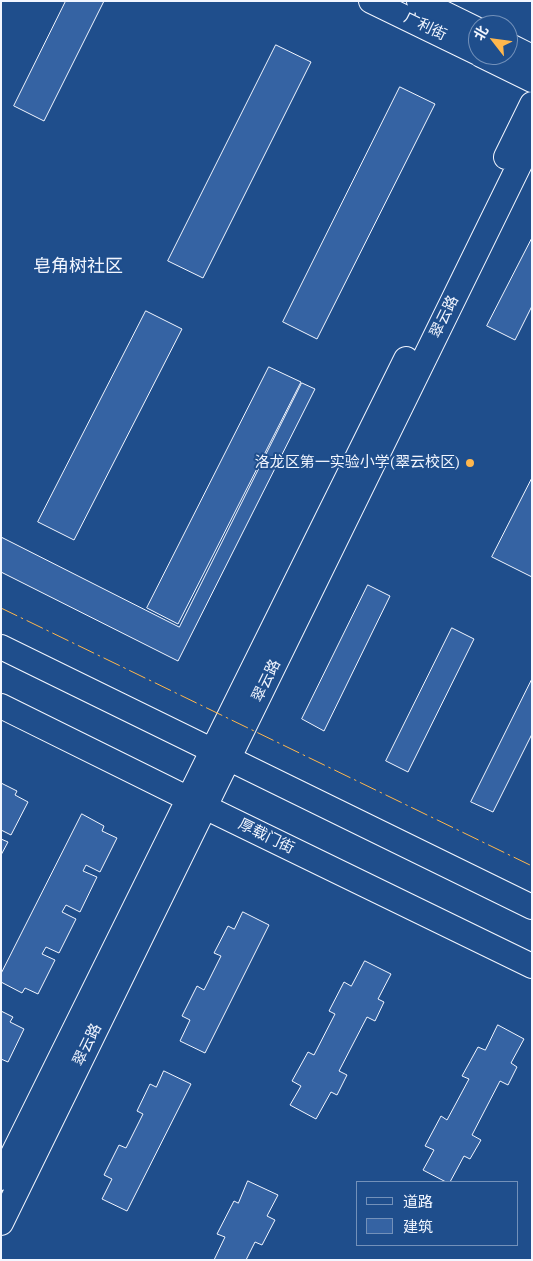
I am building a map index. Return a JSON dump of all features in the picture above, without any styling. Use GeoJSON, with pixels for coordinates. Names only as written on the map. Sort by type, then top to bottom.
{"type":"FeatureCollection","features":[{"type":"Feature","properties":{"kind":"street","name":"广利街"},"geometry":{"type":"LineString","coordinates":[[371,1],[468,48]]}},
{"type":"Feature","properties":{"kind":"street","name":"广利街"},"geometry":{"type":"LineString","coordinates":[[419,1],[468,25]]}},
{"type":"Feature","properties":{"kind":"street"},"geometry":{"type":"LineString","coordinates":[[518,50],[532,56]]}},
{"type":"Feature","properties":{"kind":"street","name":"广利街"},"geometry":{"type":"LineString","coordinates":[[502,65],[532,80]]}},
{"type":"Feature","properties":{"kind":"street","name":"翠云路"},"geometry":{"type":"LineString","coordinates":[[1,1223],[197,803],[532,104]]}},
{"type":"Feature","properties":{"kind":"street","name":"翠云路"},"geometry":{"type":"LineString","coordinates":[[220,756],[532,139]]}},
{"type":"Feature","properties":{"kind":"street"},"geometry":{"type":"LineString","coordinates":[[1,647],[220,756],[532,907]]}},
{"type":"Feature","properties":{"kind":"street","name":"厚载门街"},"geometry":{"type":"LineString","coordinates":[[1,706],[532,966]]}},
{"type":"Feature","properties":{"kind":"street","name":"翠云路"},"geometry":{"type":"LineString","coordinates":[[1,1178],[197,803]]}},
{"type":"Feature","properties":{"kind":"building"},"geometry":{"type":"Polygon","coordinates":[[[66,1],[104,1],[44,121],[14,106],[66,1]]]}},
{"type":"Feature","properties":{"kind":"building"},"geometry":{"type":"Polygon","coordinates":[[[276,45],[311,62],[203,278],[168,261],[276,45]]]}},
{"type":"Feature","properties":{"kind":"building"},"geometry":{"type":"Polygon","coordinates":[[[400,87],[435,104],[317,339],[283,322],[400,87]]]}},
{"type":"Feature","properties":{"kind":"building"},"geometry":{"type":"Polygon","coordinates":[[[532,238],[532,306],[515,340],[487,326],[532,238]]]}},
{"type":"Feature","properties":{"kind":"building"},"geometry":{"type":"Polygon","coordinates":[[[146,311],[182,329],[74,540],[38,522],[146,311]]]}},
{"type":"Feature","properties":{"kind":"building"},"geometry":{"type":"Polygon","coordinates":[[[269,367],[301,382],[178,624],[147,608],[269,367]]]}},
{"type":"Feature","properties":{"kind":"building"},"geometry":{"type":"Polygon","coordinates":[[[302,383],[315,389],[178,661],[1,572],[1,537],[179,627],[302,383]]]}},
{"type":"Feature","properties":{"kind":"building"},"geometry":{"type":"Polygon","coordinates":[[[532,478],[532,577],[492,557],[532,478]]]}},
{"type":"Feature","properties":{"kind":"building"},"geometry":{"type":"Polygon","coordinates":[[[368,585],[390,596],[324,731],[302,719],[368,585]]]}},
{"type":"Feature","properties":{"kind":"building"},"geometry":{"type":"Polygon","coordinates":[[[452,628],[474,639],[408,772],[386,761],[452,628]]]}},
{"type":"Feature","properties":{"kind":"building"},"geometry":{"type":"Polygon","coordinates":[[[532,679],[532,734],[493,812],[471,802],[532,679]]]}},
{"type":"Feature","properties":{"kind":"building"},"geometry":{"type":"Polygon","coordinates":[[[1,783],[17,791],[15,795],[28,802],[11,835],[1,830],[1,783]]]}},
{"type":"Feature","properties":{"kind":"building"},"geometry":{"type":"Polygon","coordinates":[[[82,814],[104,826],[102,831],[117,838],[100,872],[86,865],[83,871],[97,877],[80,912],[66,905],[62,912],[76,919],[59,953],[46,947],[42,954],[55,960],[38,994],[25,988],[22,993],[1,982],[1,974],[82,814]]]}},
{"type":"Feature","properties":{"kind":"building"},"geometry":{"type":"Polygon","coordinates":[[[1,839],[8,842],[1,855],[1,839]]]}},
{"type":"Feature","properties":{"kind":"building"},"geometry":{"type":"Polygon","coordinates":[[[243,912],[269,925],[205,1053],[180,1041],[190,1020],[182,1016],[197,986],[204,990],[221,956],[214,953],[228,926],[234,929],[243,912]]]}},
{"type":"Feature","properties":{"kind":"building"},"geometry":{"type":"Polygon","coordinates":[[[365,961],[391,974],[378,999],[384,1002],[375,1021],[367,1017],[339,1071],[347,1075],[337,1095],[331,1092],[316,1119],[290,1105],[301,1086],[292,1081],[308,1052],[314,1055],[335,1014],[329,1011],[344,982],[351,986],[365,961]]]}},
{"type":"Feature","properties":{"kind":"building"},"geometry":{"type":"Polygon","coordinates":[[[1,1011],[13,1017],[10,1022],[24,1029],[8,1062],[1,1059],[1,1011]]]}},
{"type":"Feature","properties":{"kind":"building"},"geometry":{"type":"Polygon","coordinates":[[[498,1025],[524,1039],[511,1063],[517,1067],[508,1085],[500,1081],[472,1135],[481,1140],[470,1159],[464,1156],[451,1181],[444,1181],[423,1170],[434,1150],[425,1146],[441,1116],[447,1120],[469,1079],[462,1076],[478,1047],[485,1050],[498,1025]]]}},
{"type":"Feature","properties":{"kind":"building"},"geometry":{"type":"Polygon","coordinates":[[[164,1071],[191,1084],[127,1211],[102,1199],[112,1179],[104,1175],[119,1145],[126,1148],[143,1114],[137,1111],[150,1084],[156,1087],[164,1071]]]}},
{"type":"Feature","properties":{"kind":"building"},"geometry":{"type":"Polygon","coordinates":[[[248,1181],[278,1195],[267,1216],[275,1220],[262,1245],[255,1242],[246,1260],[214,1260],[225,1237],[217,1234],[234,1201],[238,1203],[248,1181]]]}},
{"type":"Feature","properties":{"kind":"power"},"geometry":{"type":"LineString","coordinates":[[1,608],[532,866]]}},
{"type":"Feature","properties":{"kind":"place","name":"洛龙区第一实验小学(翠云校区)"},"geometry":{"type":"Point","coordinates":[470,463]}},
{"type":"Feature","properties":{"kind":"district","name":"皂角树社区"},"geometry":{"type":"Point","coordinates":[78,267]}}]}
